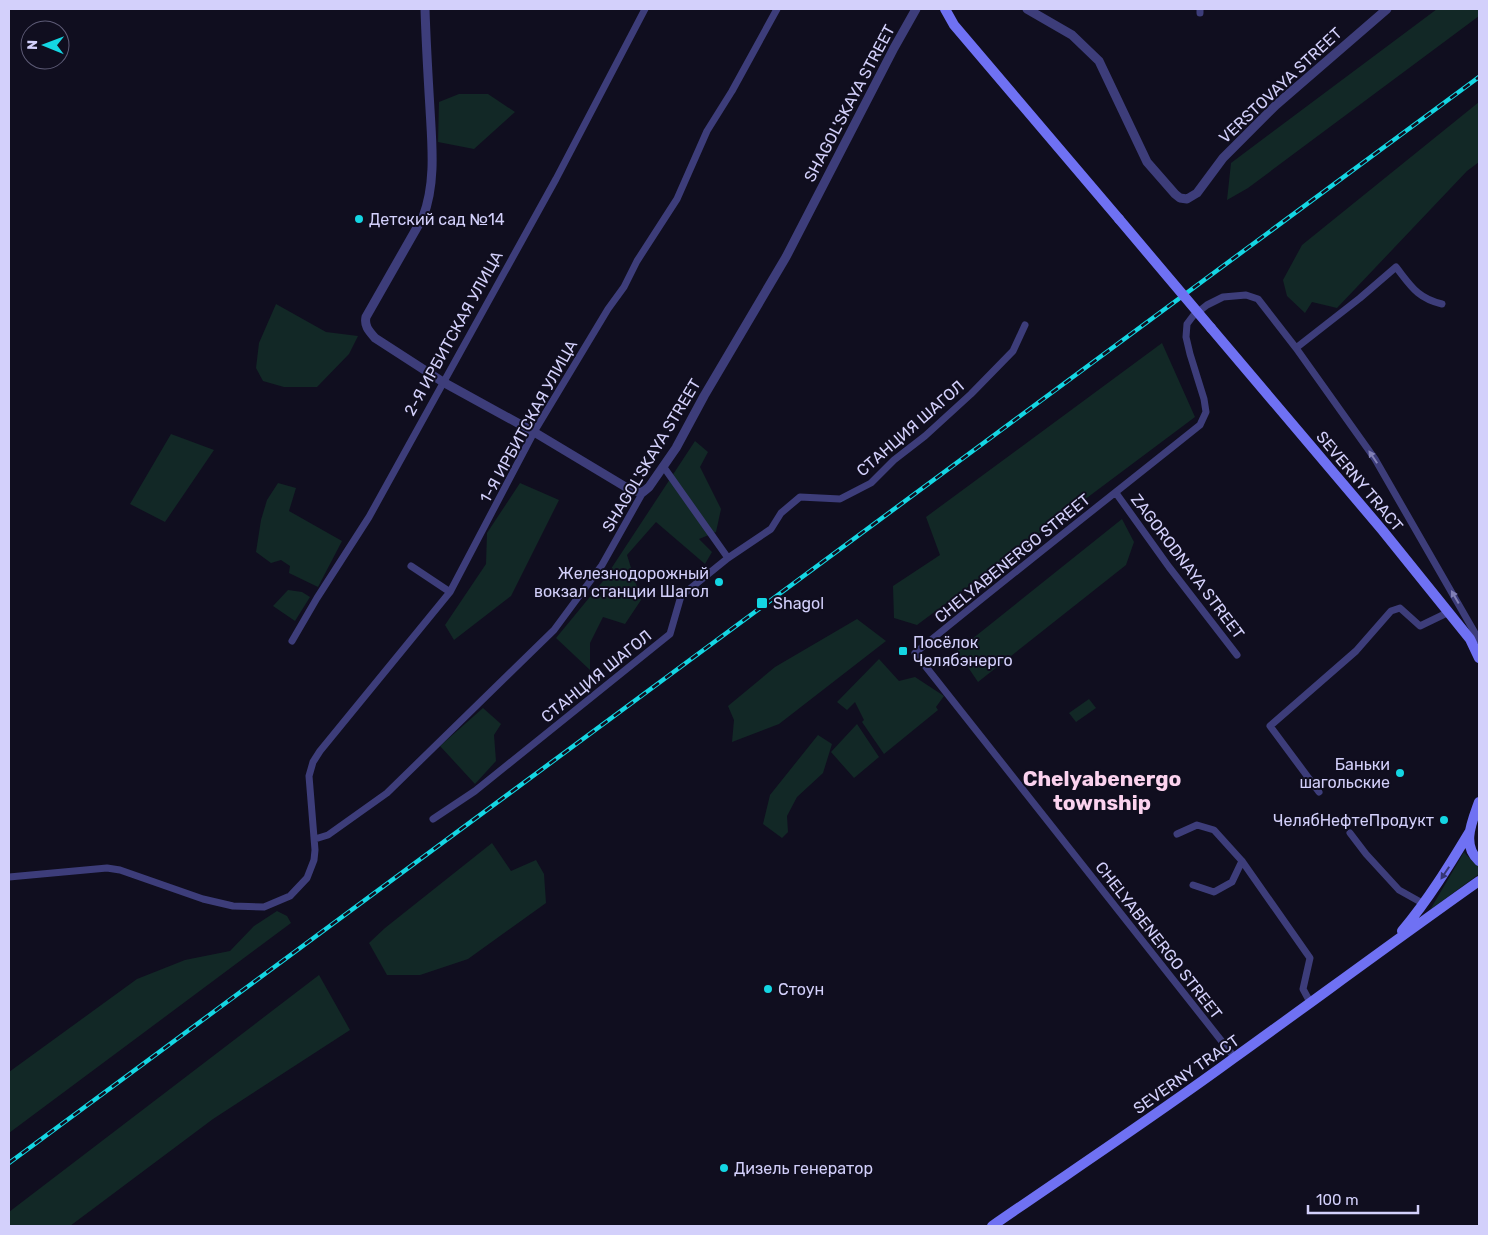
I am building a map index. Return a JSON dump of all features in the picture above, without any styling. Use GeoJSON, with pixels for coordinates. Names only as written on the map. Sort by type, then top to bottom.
{"type":"FeatureCollection","features":[{"type":"Feature","properties":{"kind":"main road","name":"SEVERNY TRACT"},"geometry":{"type":"LineString","coordinates":[[945,9],[954,25],[1383,531],[1449,612],[1475,639],[1479,658]]}},
{"type":"Feature","properties":{"kind":"main road"},"geometry":{"type":"LineString","coordinates":[[1475,639],[1479,648]]}},
{"type":"Feature","properties":{"kind":"main road"},"geometry":{"type":"LineString","coordinates":[[1479,802],[1470,831],[1470,850],[1479,861]]}},
{"type":"Feature","properties":{"kind":"main road","name":"SEVERNY TRACT"},"geometry":{"type":"LineString","coordinates":[[1394,941],[1424,904],[1470,831]]}},
{"type":"Feature","properties":{"kind":"main road","name":"SEVERNY TRACT"},"geometry":{"type":"LineString","coordinates":[[992,1226],[1122,1138],[1235,1058],[1479,881]]}},
{"type":"Feature","properties":{"kind":"street"},"geometry":{"type":"LineString","coordinates":[[425,9],[432,144],[429,202],[423,217],[365,322],[367,328],[374,338],[443,382],[534,432],[624,486],[634,491],[643,492]]}},
{"type":"Feature","properties":{"kind":"street","name":"2-Я ИРБИТСКАЯ УЛИЦА"},"geometry":{"type":"LineString","coordinates":[[292,641],[369,517],[556,179],[645,9]]}},
{"type":"Feature","properties":{"kind":"street","name":"1-Я ИРБИТСКАЯ УЛИЦА"},"geometry":{"type":"LineString","coordinates":[[9,877],[106,868],[120,870],[203,900],[233,906],[264,907],[290,896],[307,878],[314,860],[315,838],[309,776],[313,762],[450,592],[534,432],[608,309],[624,287],[637,261],[677,199],[708,131],[777,9]]}},
{"type":"Feature","properties":{"kind":"street","name":"SHAGOL'SKAYA STREET"},"geometry":{"type":"LineString","coordinates":[[315,838],[328,835],[388,793],[554,630],[602,565],[643,492],[649,487],[676,448],[704,396],[786,257],[916,9]]}},
{"type":"Feature","properties":{"kind":"street","name":"VERSTOVAYA STREET"},"geometry":{"type":"LineString","coordinates":[[1027,9],[1072,35],[1099,61],[1147,162],[1174,194],[1186,199],[1192,197],[1223,158],[1276,105],[1387,9]]}},
{"type":"Feature","properties":{"kind":"street"},"geometry":{"type":"LineString","coordinates":[[1296,348],[1396,267],[1416,293],[1425,299],[1442,304]]}},
{"type":"Feature","properties":{"kind":"street","name":"SEVERNY TRACT"},"geometry":{"type":"LineString","coordinates":[[1200,425],[1206,412],[1186,337],[1187,324],[1193,316],[1215,300],[1230,295],[1246,295],[1258,299],[1296,348],[1375,459],[1475,639]]}},
{"type":"Feature","properties":{"kind":"street","name":"СТАНЦИЯ ШАГОЛ"},"geometry":{"type":"LineString","coordinates":[[433,819],[475,791],[670,634],[681,596],[728,558],[771,529],[781,513],[800,497],[840,499],[871,483],[894,460],[925,436],[978,387],[1013,351],[1025,326]]}},
{"type":"Feature","properties":{"kind":"street","name":"CHELYABENERGO STREET"},"geometry":{"type":"LineString","coordinates":[[1200,425],[1039,552],[916,653],[1235,1058]]}},
{"type":"Feature","properties":{"kind":"street"},"geometry":{"type":"LineString","coordinates":[[663,466],[728,558]]}},
{"type":"Feature","properties":{"kind":"street","name":"ZAGORODNAYA STREET"},"geometry":{"type":"LineString","coordinates":[[1116,493],[1169,567],[1237,655]]}},
{"type":"Feature","properties":{"kind":"street"},"geometry":{"type":"LineString","coordinates":[[411,566],[450,592]]}},
{"type":"Feature","properties":{"kind":"street"},"geometry":{"type":"LineString","coordinates":[[1319,792],[1270,726],[1356,651],[1391,611],[1400,608],[1420,626],[1449,612]]}},
{"type":"Feature","properties":{"kind":"street"},"geometry":{"type":"LineString","coordinates":[[1177,834],[1197,824],[1214,830],[1242,861],[1310,958],[1303,989],[1310,1002]]}},
{"type":"Feature","properties":{"kind":"street"},"geometry":{"type":"LineString","coordinates":[[1350,832],[1366,854],[1399,890],[1424,904]]}},
{"type":"Feature","properties":{"kind":"street"},"geometry":{"type":"LineString","coordinates":[[1193,885],[1214,892],[1232,882],[1242,861]]}},
{"type":"Feature","properties":{"kind":"green space"},"geometry":{"type":"Polygon","coordinates":[[[1437,9],[1479,9],[1479,16],[1248,188],[1227,200],[1231,163],[1437,9]]]}},
{"type":"Feature","properties":{"kind":"green space"},"geometry":{"type":"Polygon","coordinates":[[[459,94],[488,94],[515,112],[474,149],[438,142],[439,102],[459,94]]]}},
{"type":"Feature","properties":{"kind":"green space"},"geometry":{"type":"Polygon","coordinates":[[[1479,102],[1479,162],[1467,171],[1337,308],[1312,302],[1305,313],[1287,296],[1283,280],[1302,245],[1479,102]]]}},
{"type":"Feature","properties":{"kind":"green space"},"geometry":{"type":"Polygon","coordinates":[[[276,304],[326,332],[358,336],[349,354],[317,387],[284,387],[263,381],[256,368],[259,343],[276,304]]]}},
{"type":"Feature","properties":{"kind":"green space"},"geometry":{"type":"Polygon","coordinates":[[[1162,343],[1195,417],[917,625],[894,618],[893,586],[940,555],[926,517],[1162,343]]]}},
{"type":"Feature","properties":{"kind":"green space"},"geometry":{"type":"Polygon","coordinates":[[[171,434],[214,450],[165,522],[130,504],[171,434]]]}},
{"type":"Feature","properties":{"kind":"green space"},"geometry":{"type":"Polygon","coordinates":[[[695,441],[708,452],[700,467],[721,509],[716,532],[699,539],[712,552],[705,564],[656,522],[627,555],[641,600],[625,624],[603,617],[590,643],[590,670],[556,638],[603,581],[695,441]]]}},
{"type":"Feature","properties":{"kind":"green space"},"geometry":{"type":"Polygon","coordinates":[[[278,483],[296,488],[289,511],[342,541],[318,587],[289,573],[290,566],[281,560],[271,563],[256,552],[261,520],[267,500],[278,483]]]}},
{"type":"Feature","properties":{"kind":"green space"},"geometry":{"type":"Polygon","coordinates":[[[520,483],[559,500],[511,596],[454,640],[445,625],[486,564],[487,533],[520,483]]]}},
{"type":"Feature","properties":{"kind":"green space"},"geometry":{"type":"Polygon","coordinates":[[[1122,519],[1134,542],[1126,565],[978,682],[957,651],[1122,519]]]}},
{"type":"Feature","properties":{"kind":"green space"},"geometry":{"type":"Polygon","coordinates":[[[288,590],[302,592],[310,597],[295,621],[273,606],[288,590]]]}},
{"type":"Feature","properties":{"kind":"green space"},"geometry":{"type":"Polygon","coordinates":[[[857,619],[886,641],[779,724],[732,742],[734,720],[728,706],[775,667],[857,619]]]}},
{"type":"Feature","properties":{"kind":"green space"},"geometry":{"type":"Polygon","coordinates":[[[879,659],[899,681],[915,677],[944,696],[936,707],[938,710],[884,754],[862,722],[864,720],[855,702],[847,710],[837,702],[879,659]]]}},
{"type":"Feature","properties":{"kind":"green space"},"geometry":{"type":"Polygon","coordinates":[[[1089,699],[1096,708],[1076,722],[1069,713],[1089,699]]]}},
{"type":"Feature","properties":{"kind":"green space"},"geometry":{"type":"Polygon","coordinates":[[[483,708],[501,724],[494,735],[496,761],[475,784],[440,746],[483,708]]]}},
{"type":"Feature","properties":{"kind":"green space"},"geometry":{"type":"Polygon","coordinates":[[[857,724],[879,757],[854,778],[831,752],[857,724]]]}},
{"type":"Feature","properties":{"kind":"green space"},"geometry":{"type":"Polygon","coordinates":[[[818,735],[832,744],[823,773],[797,797],[787,816],[788,832],[782,838],[763,824],[770,795],[818,735]]]}},
{"type":"Feature","properties":{"kind":"green space"},"geometry":{"type":"Polygon","coordinates":[[[492,843],[511,871],[536,860],[544,874],[546,903],[468,959],[420,975],[387,975],[369,943],[385,928],[492,843]]]}},
{"type":"Feature","properties":{"kind":"green space"},"geometry":{"type":"Polygon","coordinates":[[[1464,852],[1473,862],[1479,865],[1479,874],[1430,910],[1464,852]]]}},
{"type":"Feature","properties":{"kind":"green space"},"geometry":{"type":"Polygon","coordinates":[[[277,911],[287,916],[291,923],[9,1133],[9,1072],[137,979],[185,960],[230,951],[254,926],[277,911]]]}},
{"type":"Feature","properties":{"kind":"green space"},"geometry":{"type":"Polygon","coordinates":[[[319,975],[350,1030],[213,1119],[70,1226],[9,1226],[9,1212],[319,975]]]}},
{"type":"Feature","properties":{"kind":"railway"},"geometry":{"type":"LineString","coordinates":[[9,1163],[1479,77]]}},
{"type":"Feature","properties":{"kind":"place","name":"Детский сад №14"},"geometry":{"type":"Point","coordinates":[359,219]}},
{"type":"Feature","properties":{"kind":"place","name":"Железнодорожный вокзал станции Шагол"},"geometry":{"type":"Point","coordinates":[719,582]}},
{"type":"Feature","properties":{"kind":"place","name":"Shagol"},"geometry":{"type":"Point","coordinates":[762,603]}},
{"type":"Feature","properties":{"kind":"place","name":"Посёлок Челябэнерго"},"geometry":{"type":"Point","coordinates":[903,651]}},
{"type":"Feature","properties":{"kind":"place","name":"Баньки шагольские"},"geometry":{"type":"Point","coordinates":[1400,773]}},
{"type":"Feature","properties":{"kind":"place","name":"ЧелябНефтеПродукт"},"geometry":{"type":"Point","coordinates":[1444,820]}},
{"type":"Feature","properties":{"kind":"place","name":"Стоун"},"geometry":{"type":"Point","coordinates":[768,989]}},
{"type":"Feature","properties":{"kind":"place","name":"Дизель генератор"},"geometry":{"type":"Point","coordinates":[724,1168]}},
{"type":"Feature","properties":{"kind":"district","name":"Chelyabenergo township"},"geometry":{"type":"Point","coordinates":[1102,791]}}]}
